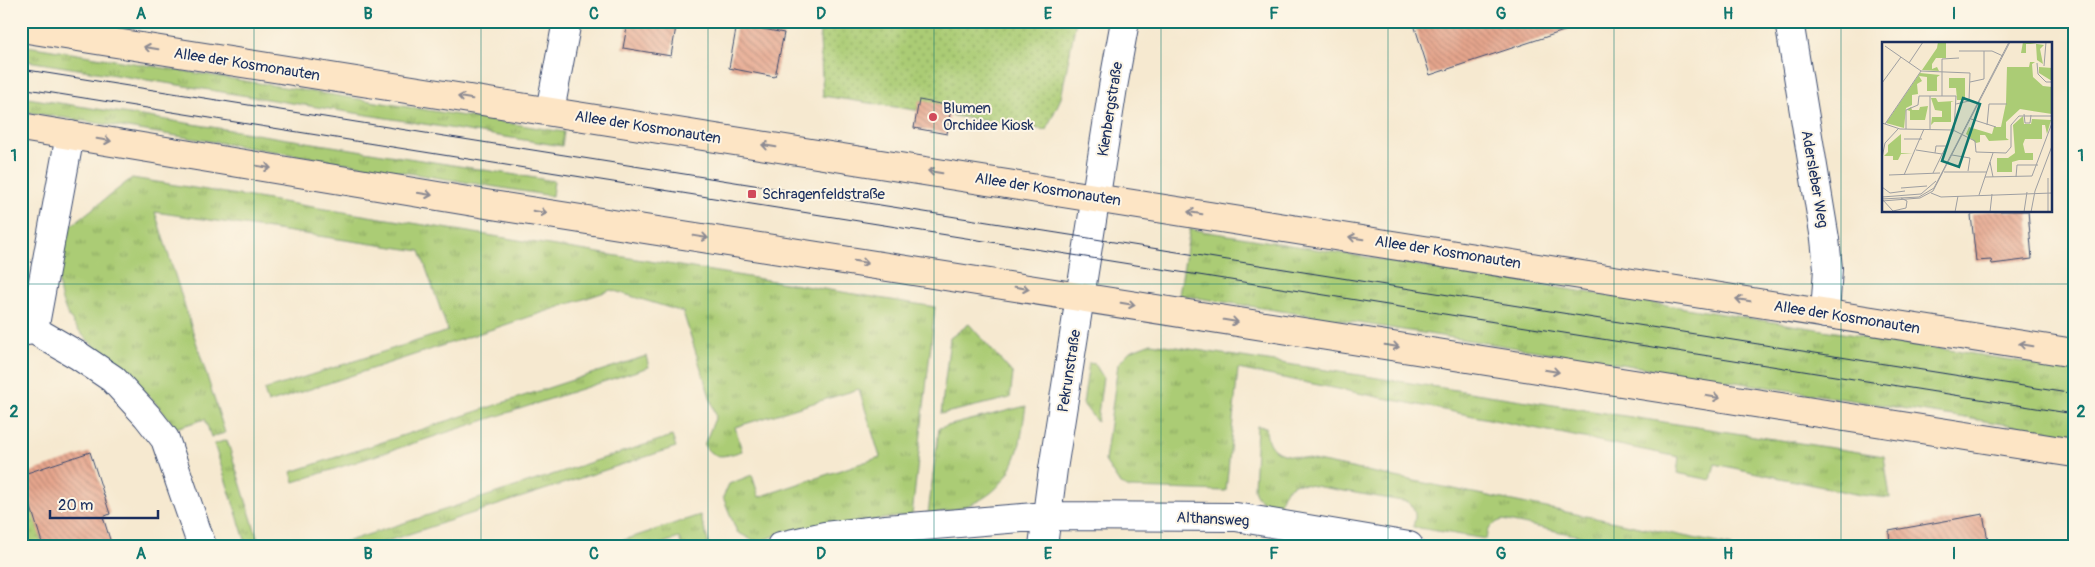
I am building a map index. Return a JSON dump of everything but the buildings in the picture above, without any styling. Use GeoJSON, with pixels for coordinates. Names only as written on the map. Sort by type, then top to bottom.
{"type":"FeatureCollection","features":[{"type":"Feature","properties":{"kind":"main road","name":"Allee der Kosmonauten"},"geometry":{"type":"LineString","coordinates":[[21,28],[1560,270],[2074,353]]}},
{"type":"Feature","properties":{"kind":"main road"},"geometry":{"type":"LineString","coordinates":[[21,127],[492,205],[2074,454]]}},
{"type":"Feature","properties":{"kind":"street"},"geometry":{"type":"LineString","coordinates":[[550,111],[567,21]]}},
{"type":"Feature","properties":{"kind":"street","name":"Kienbergstraße"},"geometry":{"type":"LineString","coordinates":[[1096,197],[1126,21]]}},
{"type":"Feature","properties":{"kind":"street","name":"Adersleber Weg"},"geometry":{"type":"LineString","coordinates":[[1787,37],[1825,239],[1828,268],[1825,314]]}},
{"type":"Feature","properties":{"kind":"street"},"geometry":{"type":"LineString","coordinates":[[70,135],[28,331],[56,341],[112,379],[165,439],[202,546]]}},
{"type":"Feature","properties":{"kind":"street","name":"Pekrunstraße"},"geometry":{"type":"LineString","coordinates":[[1044,546],[1046,516],[1096,197]]}},
{"type":"Feature","properties":{"kind":"street"},"geometry":{"type":"LineString","coordinates":[[781,546],[825,536],[860,532],[1046,516]]}},
{"type":"Feature","properties":{"kind":"street","name":"Althansweg"},"geometry":{"type":"LineString","coordinates":[[1046,516],[1236,517],[1409,546]]}},
{"type":"Feature","properties":{"kind":"green space"},"geometry":{"type":"Polygon","coordinates":[[[819,21],[1076,21],[1061,98],[1046,130],[823,96],[819,21]]]}},
{"type":"Feature","properties":{"kind":"green space"},"geometry":{"type":"Polygon","coordinates":[[[21,45],[564,132],[562,146],[21,60],[21,45]]]}},
{"type":"Feature","properties":{"kind":"green space"},"geometry":{"type":"Polygon","coordinates":[[[21,97],[554,181],[552,196],[21,111],[21,97]]]}},
{"type":"Feature","properties":{"kind":"green space"},"geometry":{"type":"Polygon","coordinates":[[[132,178],[935,307],[912,515],[789,532],[759,541],[752,540],[737,532],[723,497],[729,484],[752,475],[759,497],[880,457],[859,389],[735,427],[742,451],[726,456],[716,455],[704,445],[716,416],[683,312],[611,290],[268,403],[264,390],[448,331],[420,251],[155,212],[225,433],[211,437],[205,419],[176,428],[141,387],[102,354],[79,330],[69,317],[62,302],[59,285],[68,228],[132,178]]]}},
{"type":"Feature","properties":{"kind":"green space"},"geometry":{"type":"Polygon","coordinates":[[[1190,229],[2074,370],[2074,435],[1179,295],[1190,229]]]}},
{"type":"Feature","properties":{"kind":"green space"},"geometry":{"type":"Polygon","coordinates":[[[969,324],[1013,374],[1010,398],[941,414],[950,338],[969,324]]]}},
{"type":"Feature","properties":{"kind":"green space"},"geometry":{"type":"Polygon","coordinates":[[[1151,343],[1884,456],[1890,498],[1860,495],[1715,464],[1711,480],[1677,473],[1679,457],[1238,369],[1226,491],[1130,488],[1120,484],[1105,461],[1118,364],[1130,351],[1151,343]]]}},
{"type":"Feature","properties":{"kind":"green space"},"geometry":{"type":"Polygon","coordinates":[[[646,356],[649,367],[294,482],[291,472],[646,356]]]}},
{"type":"Feature","properties":{"kind":"green space"},"geometry":{"type":"Polygon","coordinates":[[[1089,363],[1095,364],[1103,377],[1097,422],[1083,404],[1089,363]]]}},
{"type":"Feature","properties":{"kind":"green space"},"geometry":{"type":"Polygon","coordinates":[[[1026,406],[1018,450],[1010,471],[1002,482],[992,492],[969,505],[928,514],[939,428],[1026,406]]]}},
{"type":"Feature","properties":{"kind":"green space"},"geometry":{"type":"Polygon","coordinates":[[[1257,426],[1266,427],[1270,444],[1275,450],[1283,454],[1732,546],[1628,546],[1503,520],[1491,526],[1486,539],[1413,527],[1415,513],[1408,502],[1297,483],[1285,492],[1280,506],[1272,508],[1257,497],[1254,489],[1257,426]]]}},
{"type":"Feature","properties":{"kind":"green space"},"geometry":{"type":"Polygon","coordinates":[[[672,436],[676,447],[372,546],[333,546],[672,436]]]}},
{"type":"Feature","properties":{"kind":"green space"},"geometry":{"type":"Polygon","coordinates":[[[227,440],[260,546],[247,546],[214,444],[227,440]]]}},
{"type":"Feature","properties":{"kind":"green space"},"geometry":{"type":"Polygon","coordinates":[[[21,480],[30,508],[37,506],[47,536],[40,538],[43,546],[21,546],[21,480]]]}},
{"type":"Feature","properties":{"kind":"green space"},"geometry":{"type":"Polygon","coordinates":[[[700,515],[708,541],[707,546],[682,546],[679,538],[654,546],[606,546],[700,515]]]}},
{"type":"Feature","properties":{"kind":"tram line"},"geometry":{"type":"LineString","coordinates":[[21,69],[2074,394]]}},
{"type":"Feature","properties":{"kind":"tram line"},"geometry":{"type":"LineString","coordinates":[[21,88],[2074,414]]}},
{"type":"Feature","properties":{"kind":"place","name":"Blumen Orchidee Kiosk"},"geometry":{"type":"Point","coordinates":[933,117]}},
{"type":"Feature","properties":{"kind":"place","name":"Schragenfeldstraße"},"geometry":{"type":"Point","coordinates":[752,194]}}]}
